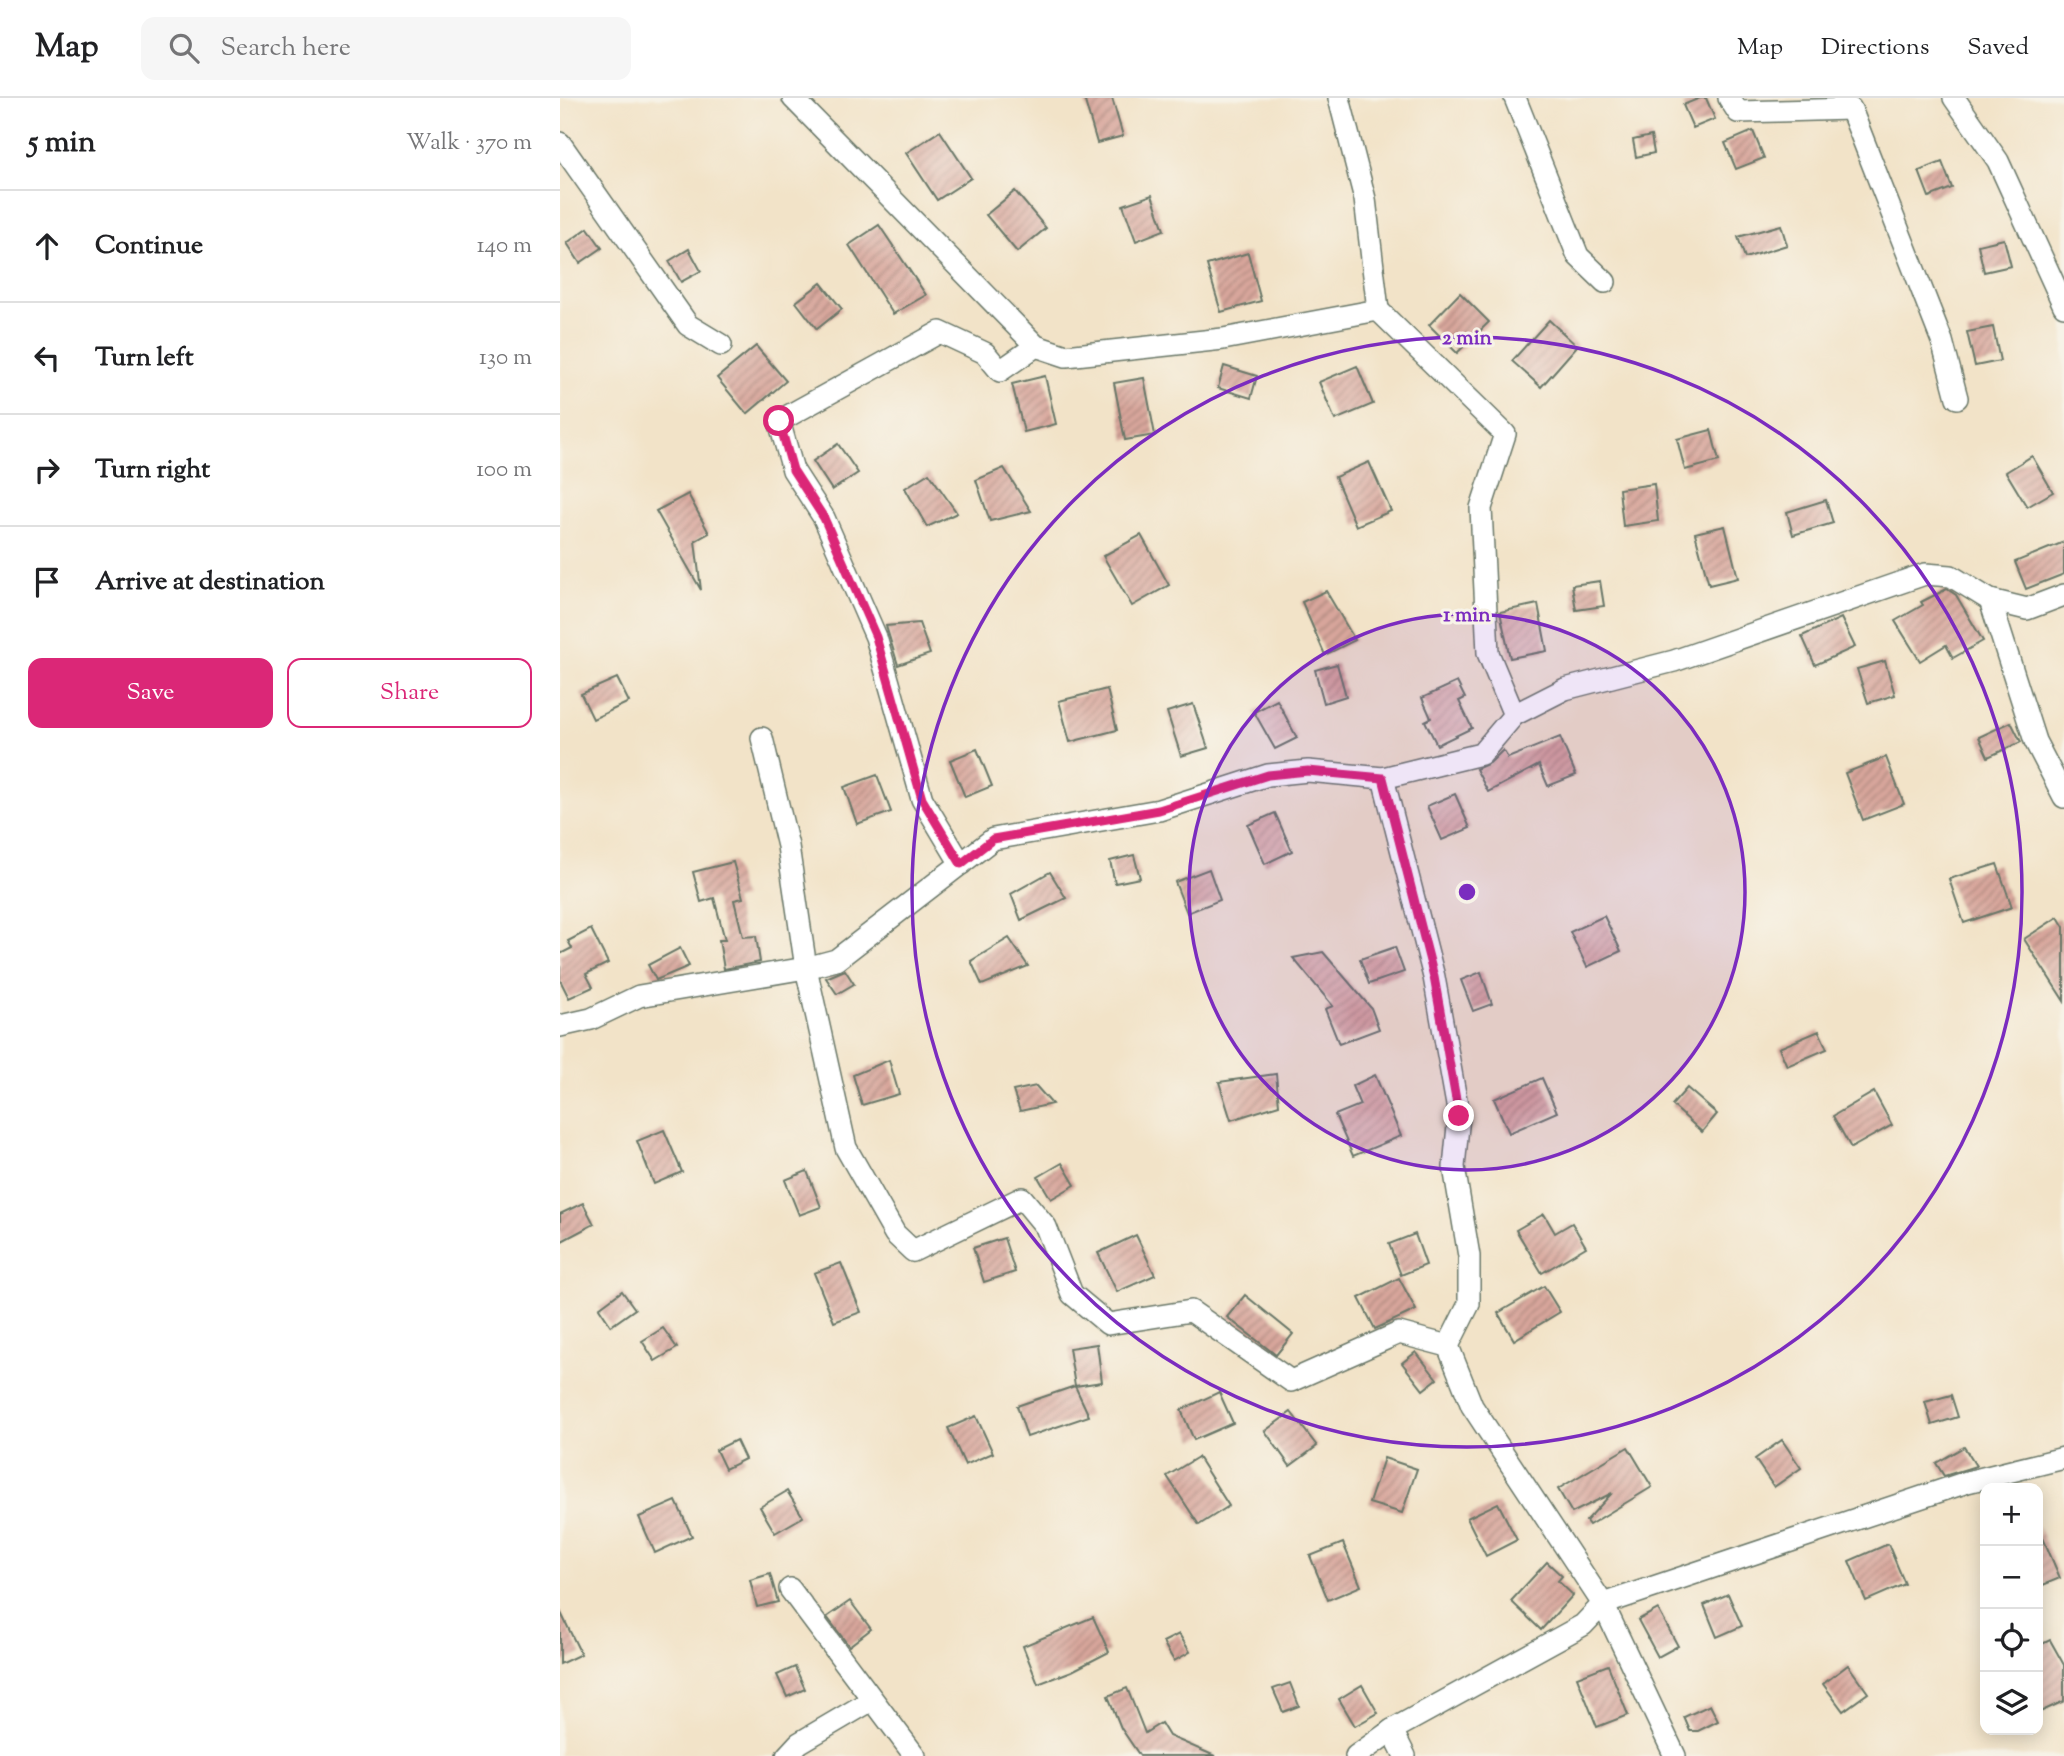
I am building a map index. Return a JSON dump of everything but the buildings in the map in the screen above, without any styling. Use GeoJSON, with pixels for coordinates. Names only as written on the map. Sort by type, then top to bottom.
{"type":"FeatureCollection","features":[{"type":"Feature","properties":{"kind":"street"},"geometry":{"type":"LineString","coordinates":[[793,98],[1036,346],[1066,356],[1223,339],[1378,310]]}},
{"type":"Feature","properties":{"kind":"street"},"geometry":{"type":"LineString","coordinates":[[1339,98],[1365,199],[1378,310],[1505,434],[1481,508],[1488,653],[1514,715]]}},
{"type":"Feature","properties":{"kind":"street"},"geometry":{"type":"LineString","coordinates":[[1515,98],[1578,256],[1605,282]]}},
{"type":"Feature","properties":{"kind":"street"},"geometry":{"type":"LineString","coordinates":[[1729,98],[1738,112],[1851,109],[1942,341],[1957,398]]}},
{"type":"Feature","properties":{"kind":"street"},"geometry":{"type":"LineString","coordinates":[[1954,98],[1998,161],[2064,306]]}},
{"type":"Feature","properties":{"kind":"street"},"geometry":{"type":"LineString","coordinates":[[560,143],[688,325],[721,345]]}},
{"type":"Feature","properties":{"kind":"street"},"geometry":{"type":"LineString","coordinates":[[961,864],[922,799],[876,637],[824,518],[793,470],[779,421],[940,332],[985,353],[1000,371],[1036,346]]}},
{"type":"Feature","properties":{"kind":"street"},"geometry":{"type":"LineString","coordinates":[[560,1026],[591,1019],[639,996],[806,968],[836,960],[993,839],[1159,810],[1268,775],[1308,771],[1383,778],[1481,754],[1514,715],[1565,689],[1674,661],[1925,574],[1951,576],[1990,600],[2027,610],[2064,595]]}},
{"type":"Feature","properties":{"kind":"street"},"geometry":{"type":"LineString","coordinates":[[1990,600],[2035,741],[2064,797]]}},
{"type":"Feature","properties":{"kind":"street"},"geometry":{"type":"LineString","coordinates":[[762,738],[788,846],[806,968],[846,1148],[895,1234],[913,1251],[1023,1198],[1046,1227],[1072,1294],[1108,1324],[1191,1311],[1291,1381],[1399,1333],[1448,1346]]}},
{"type":"Feature","properties":{"kind":"street"},"geometry":{"type":"LineString","coordinates":[[1383,778],[1434,977],[1459,1116],[1454,1167],[1469,1256],[1469,1304],[1448,1346],[1472,1406],[1603,1604],[1675,1756]]}},
{"type":"Feature","properties":{"kind":"street"},"geometry":{"type":"LineString","coordinates":[[1356,1756],[1392,1730],[1583,1625],[1603,1604],[1967,1482],[2064,1458]]}},
{"type":"Feature","properties":{"kind":"street"},"geometry":{"type":"LineString","coordinates":[[790,1590],[915,1756]]}},
{"type":"Feature","properties":{"kind":"street"},"geometry":{"type":"LineString","coordinates":[[787,1756],[799,1744],[872,1700]]}},
{"type":"Feature","properties":{"kind":"street"},"geometry":{"type":"LineString","coordinates":[[1392,1730],[1405,1756]]}},
{"type":"Feature","properties":{"kind":"route"},"geometry":{"type":"LineString","coordinates":[[779,421],[793,470],[824,518],[876,637],[922,799],[961,864],[993,839],[1159,810],[1268,775],[1308,771],[1383,778],[1434,977],[1459,1116]]}}]}
